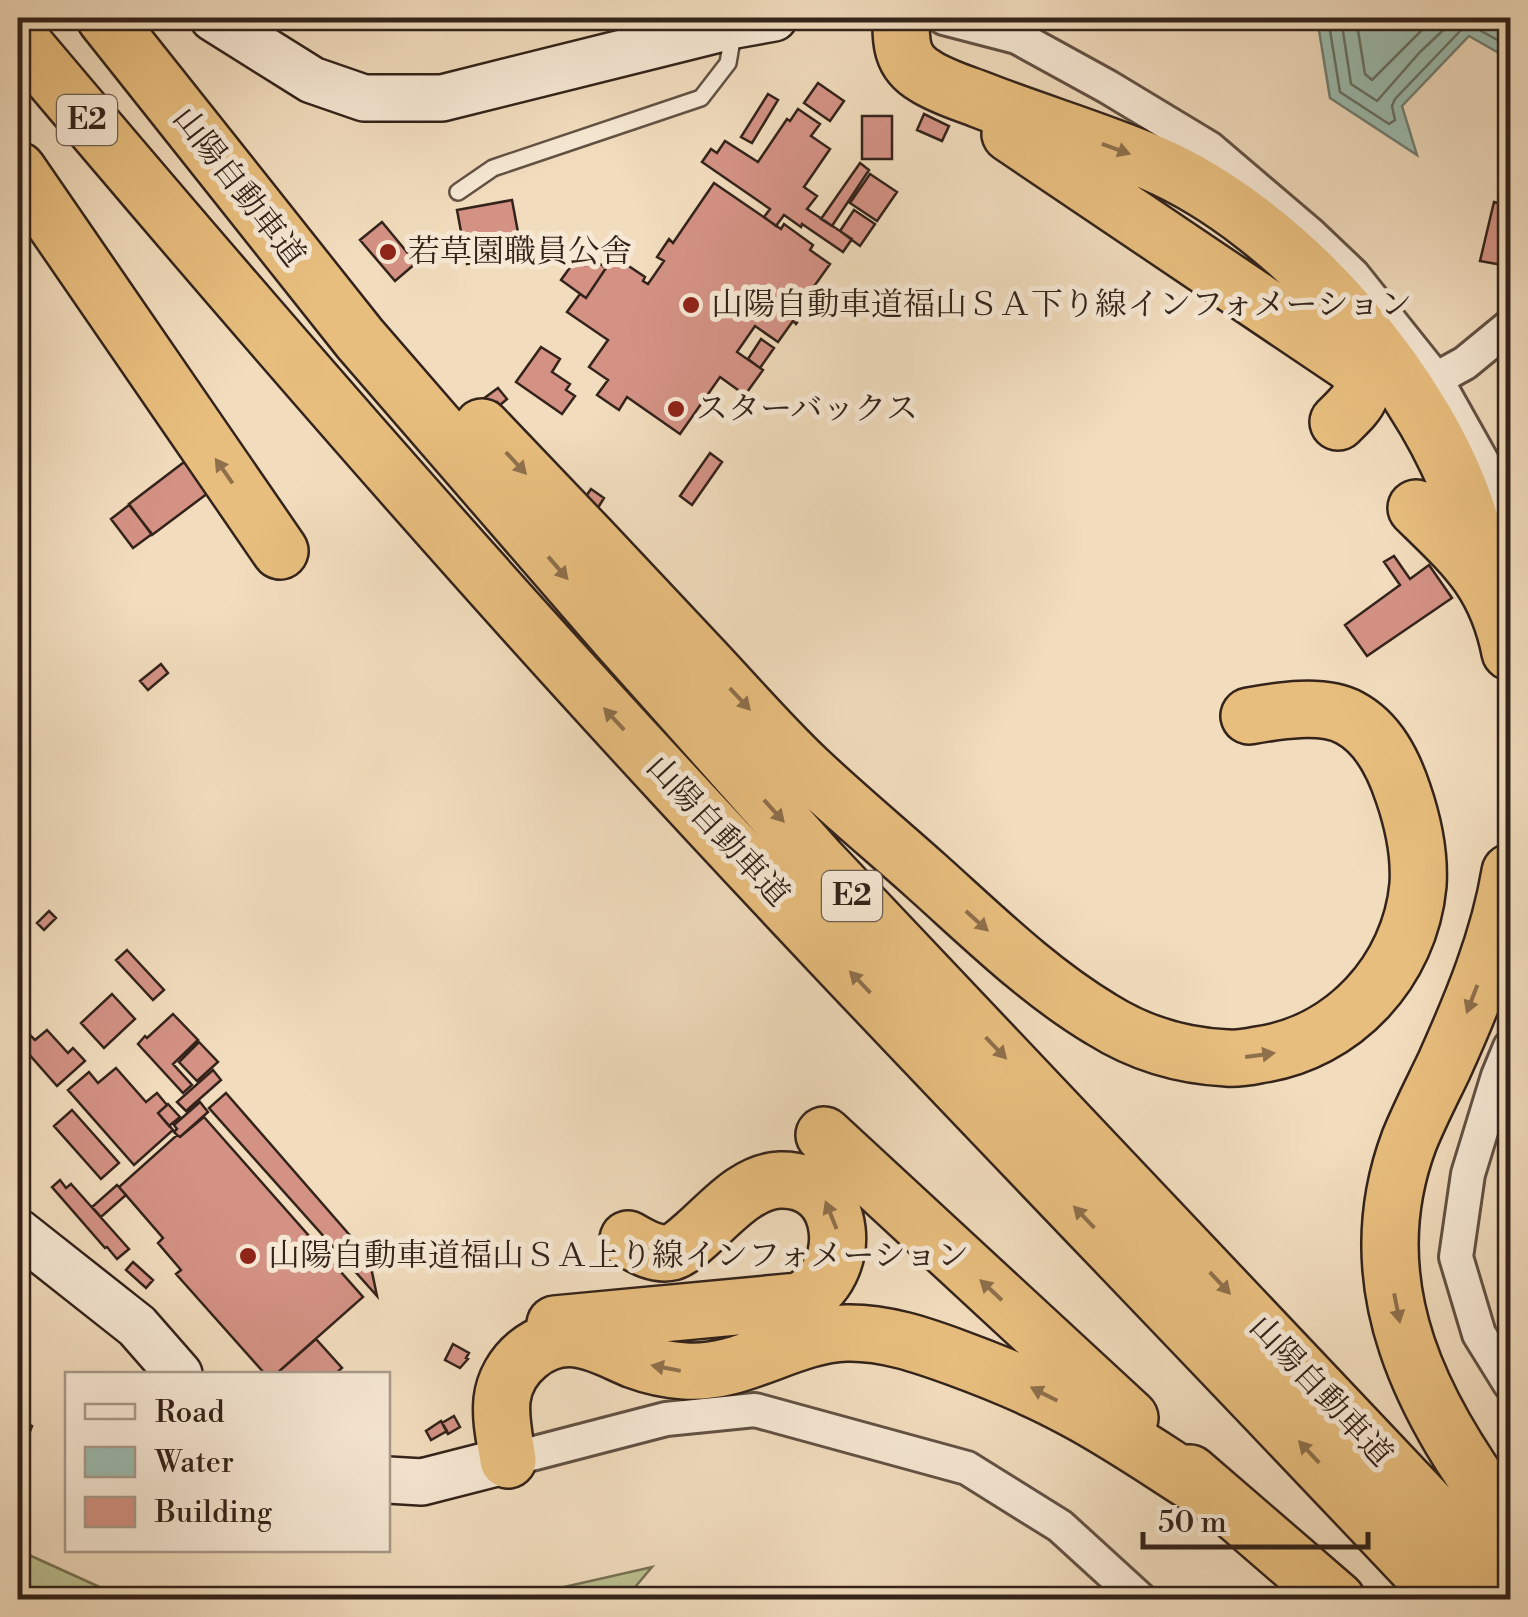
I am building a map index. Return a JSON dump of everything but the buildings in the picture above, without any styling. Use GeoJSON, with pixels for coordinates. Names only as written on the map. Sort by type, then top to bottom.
{"type":"FeatureCollection","features":[{"type":"Feature","properties":{"kind":"highway","name":"山陽自動車道"},"geometry":{"type":"LineString","coordinates":[[105,18],[373,354],[620,640],[806,847],[1510,1592]]}},
{"type":"Feature","properties":{"kind":"highway"},"geometry":{"type":"LineString","coordinates":[[900,18],[904,55],[926,77],[1152,163],[1180,211],[1233,247],[1354,366],[1363,387],[1354,406],[1338,422]]}},
{"type":"Feature","properties":{"kind":"highway","name":"山陽自動車道"},"geometry":{"type":"LineString","coordinates":[[18,37],[324,394],[603,707],[1448,1600]]}},
{"type":"Feature","properties":{"kind":"highway"},"geometry":{"type":"LineString","coordinates":[[18,170],[280,551]]}},
{"type":"Feature","properties":{"kind":"highway"},"geometry":{"type":"LineString","coordinates":[[226,171],[311,246],[806,768],[1019,959],[1060,991],[1103,1021],[1144,1041],[1188,1055],[1233,1059],[1276,1053],[1316,1039],[1352,1014],[1378,987],[1396,956],[1411,921],[1418,885],[1418,848],[1409,812],[1394,768],[1375,737],[1348,716],[1317,710],[1282,710],[1249,716]]}},
{"type":"Feature","properties":{"kind":"highway"},"geometry":{"type":"LineString","coordinates":[[1233,247],[1282,246],[1336,299],[1400,379],[1461,494],[1474,532],[1481,575]]}},
{"type":"Feature","properties":{"kind":"highway"},"geometry":{"type":"LineString","coordinates":[[1416,508],[1481,575],[1497,602],[1510,652]]}},
{"type":"Feature","properties":{"kind":"highway"},"geometry":{"type":"LineString","coordinates":[[1510,872],[1485,964],[1409,1142],[1396,1185],[1390,1228],[1390,1268],[1406,1348],[1433,1411],[1510,1526]]}},
{"type":"Feature","properties":{"kind":"highway"},"geometry":{"type":"LineString","coordinates":[[824,1136],[1217,1498],[1337,1600]]}},
{"type":"Feature","properties":{"kind":"highway"},"geometry":{"type":"LineString","coordinates":[[628,1239],[656,1252],[671,1252],[686,1244],[746,1191],[776,1180],[790,1180],[814,1190],[826,1201],[835,1216],[848,1306],[826,1335],[801,1340],[732,1336]]}},
{"type":"Feature","properties":{"kind":"highway"},"geometry":{"type":"LineString","coordinates":[[508,1460],[502,1420],[503,1389],[520,1361],[532,1350],[562,1339],[578,1339],[638,1362],[704,1372],[732,1336],[812,1296],[822,1287],[848,1306],[942,1353],[1022,1383],[1078,1412],[1217,1498]]}},
{"type":"Feature","properties":{"kind":"street"},"geometry":{"type":"LineString","coordinates":[[18,29],[34,18]]}},
{"type":"Feature","properties":{"kind":"street"},"geometry":{"type":"LineString","coordinates":[[213,18],[312,80],[364,98],[442,98],[755,21]]}},
{"type":"Feature","properties":{"kind":"street"},"geometry":{"type":"LineString","coordinates":[[944,18],[1017,37],[1209,148],[1311,235],[1353,275],[1436,379],[1510,511]]}},
{"type":"Feature","properties":{"kind":"street"},"geometry":{"type":"LineString","coordinates":[[1436,379],[1465,363],[1510,326]]}},
{"type":"Feature","properties":{"kind":"street"},"geometry":{"type":"LineString","coordinates":[[1510,1047],[1468,1174],[1456,1257],[1479,1334],[1510,1384]]}},
{"type":"Feature","properties":{"kind":"street"},"geometry":{"type":"LineString","coordinates":[[18,1232],[137,1326],[177,1372]]}},
{"type":"Feature","properties":{"kind":"street"},"geometry":{"type":"LineString","coordinates":[[390,1480],[422,1482],[666,1419],[756,1410],[967,1468],[1060,1526],[1141,1600]]}},
{"type":"Feature","properties":{"kind":"lane"},"geometry":{"type":"LineString","coordinates":[[458,192],[493,168],[701,98],[755,21]]}},
{"type":"Feature","properties":{"kind":"green space"},"geometry":{"type":"Polygon","coordinates":[[[18,1550],[126,1599],[18,1599],[18,1550]]]}},
{"type":"Feature","properties":{"kind":"green space"},"geometry":{"type":"Polygon","coordinates":[[[652,1567],[625,1599],[511,1599],[652,1567]]]}},
{"type":"Feature","properties":{"kind":"water"},"geometry":{"type":"Polygon","coordinates":[[[1317,18],[1505,18],[1506,57],[1469,36],[1402,106],[1417,155],[1330,98],[1317,18]]]}},
{"type":"Feature","properties":{"kind":"place","name":"若草園職員公舎"},"geometry":{"type":"Point","coordinates":[388,252]}},
{"type":"Feature","properties":{"kind":"place","name":"山陽自動車道福山ＳＡ下り線インフォメーション"},"geometry":{"type":"Point","coordinates":[691,305]}},
{"type":"Feature","properties":{"kind":"place","name":"スターバックス"},"geometry":{"type":"Point","coordinates":[676,409]}},
{"type":"Feature","properties":{"kind":"place","name":"山陽自動車道福山ＳＡ上り線インフォメーション"},"geometry":{"type":"Point","coordinates":[248,1256]}}]}
